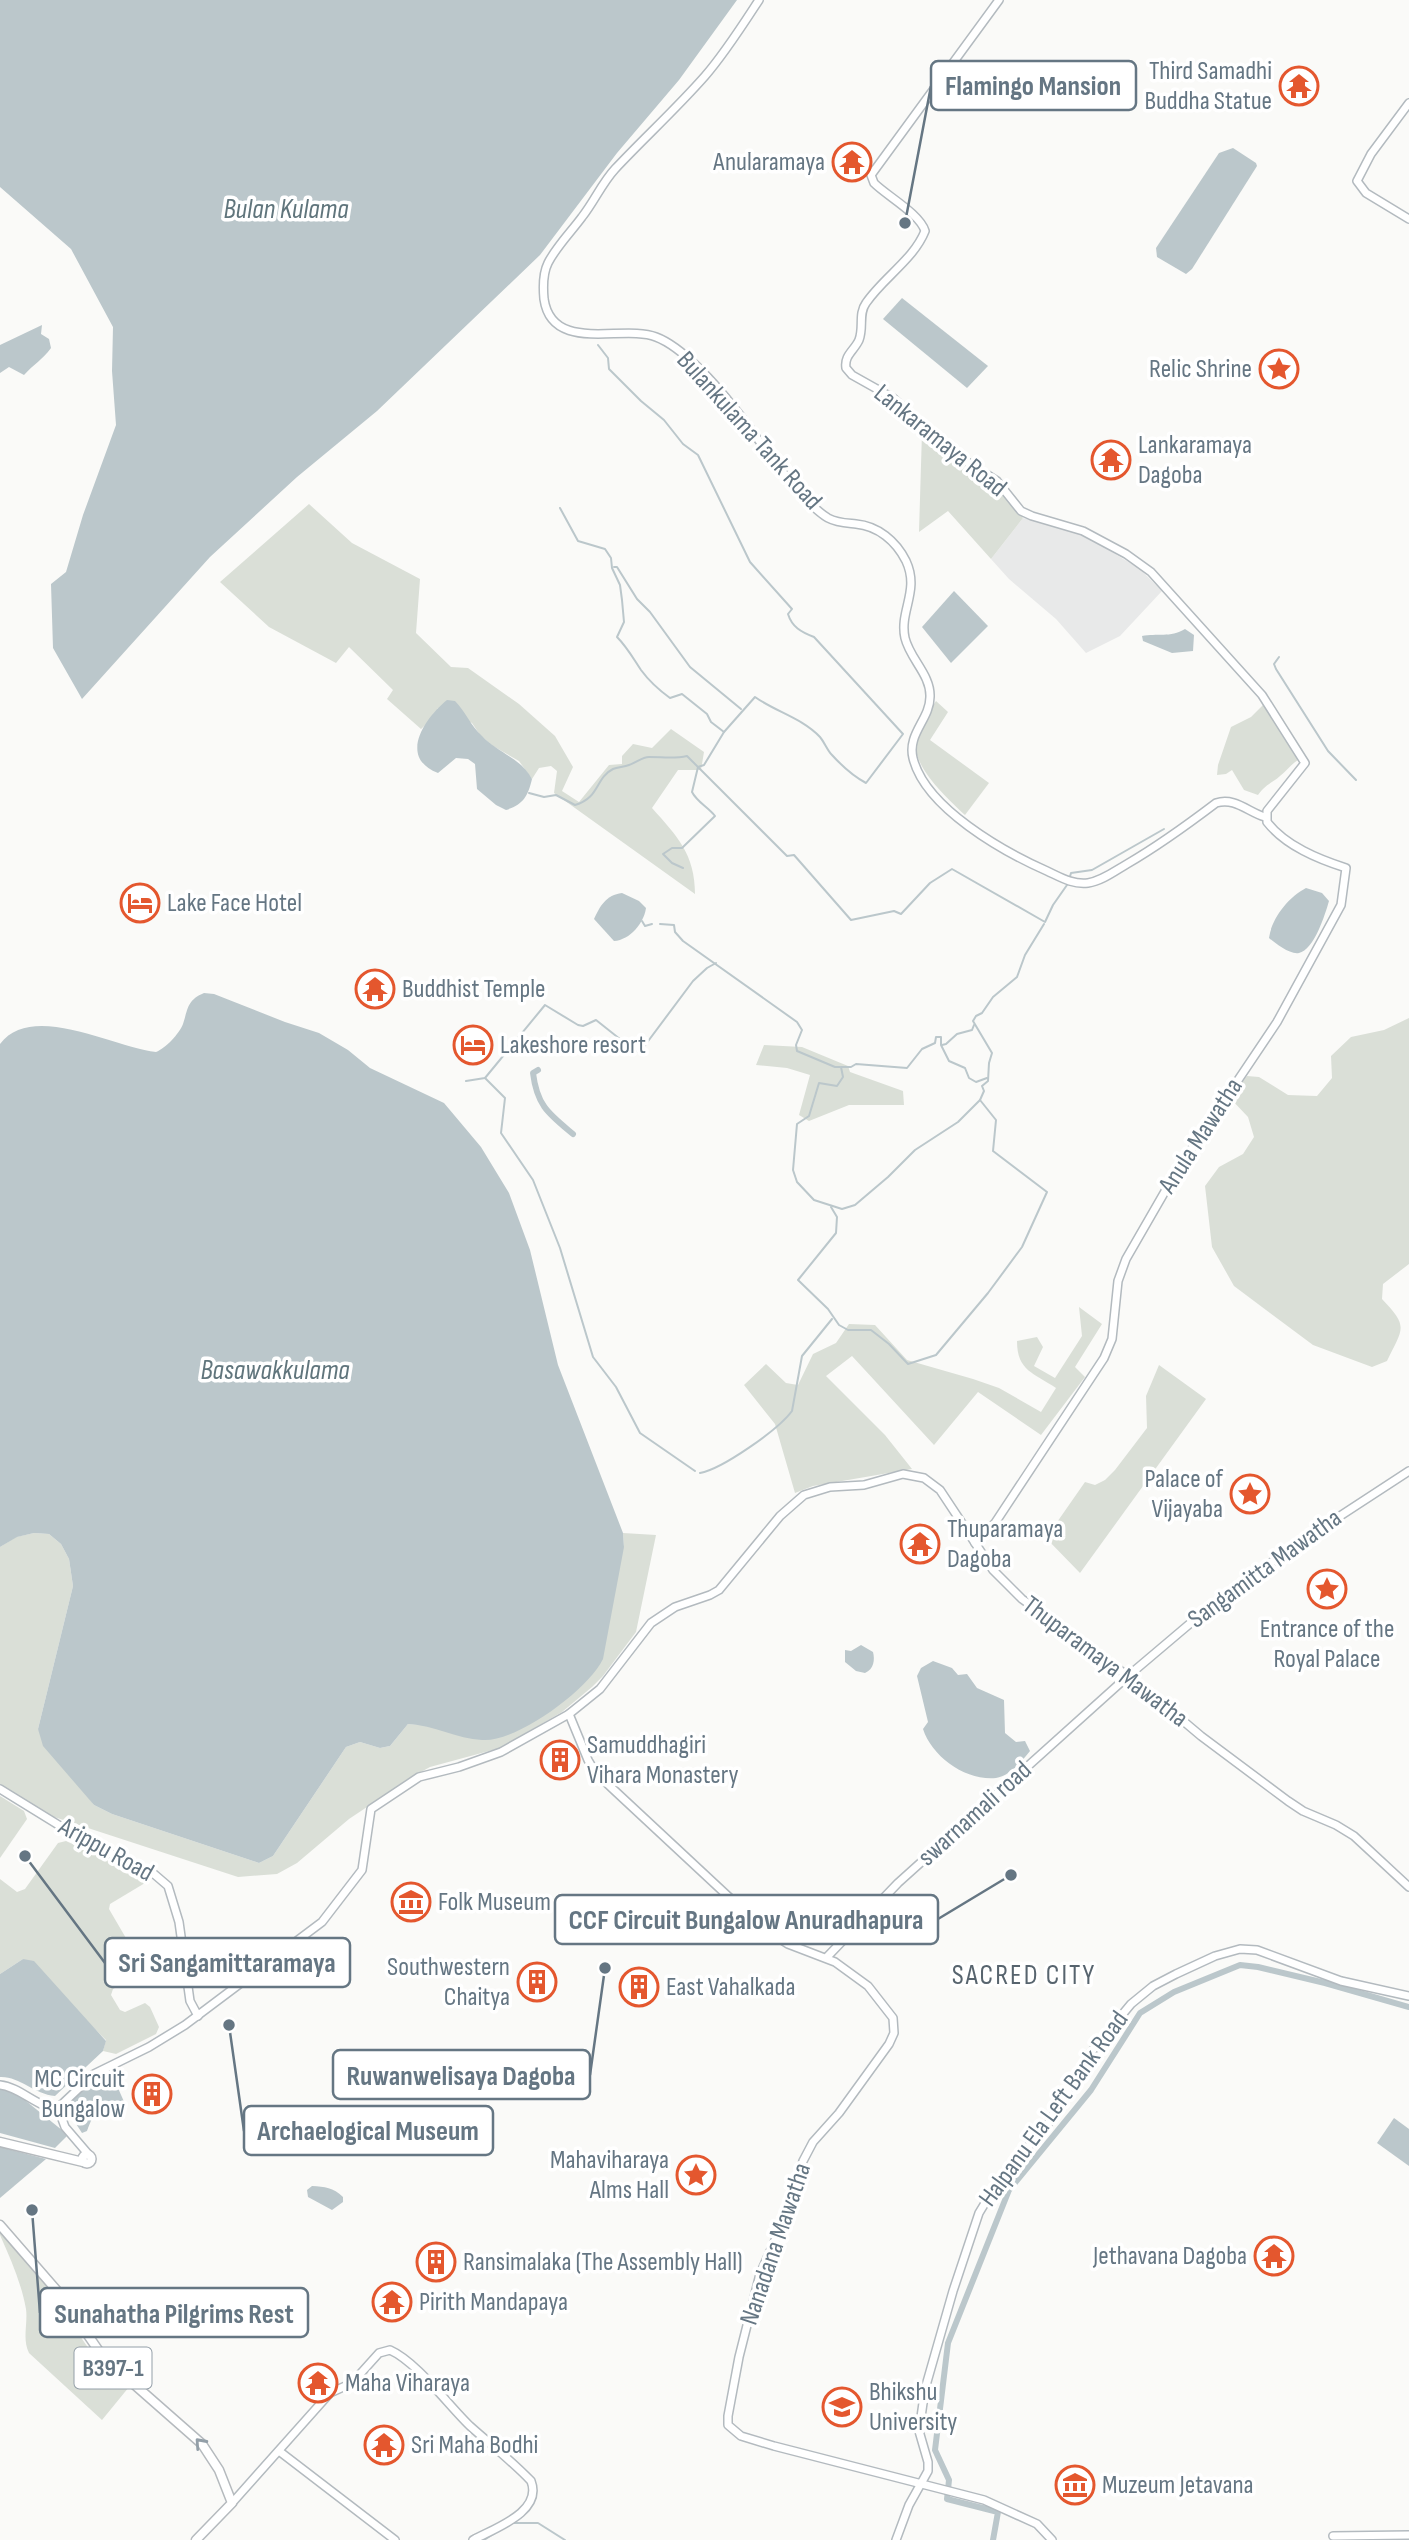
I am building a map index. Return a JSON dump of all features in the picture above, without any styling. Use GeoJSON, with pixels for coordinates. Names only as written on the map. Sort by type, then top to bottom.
{"type":"FeatureCollection","features":[{"type":"Feature","properties":{"kind":"main road","name":"Bulankulama Tank Road"},"geometry":{"type":"LineString","coordinates":[[759,0],[704,77],[612,172],[587,211],[546,265],[544,296],[547,310],[555,321],[573,331],[597,335],[648,334],[670,344],[691,361],[733,405],[801,493],[818,510],[837,522],[863,525],[876,530],[897,547],[906,562],[912,585],[904,634],[908,649],[927,681],[930,696],[928,709],[913,741],[913,759],[920,774],[946,807],[972,829],[999,847],[1075,883],[1094,881],[1118,869],[1159,845],[1216,803],[1236,803],[1265,817]]}},
{"type":"Feature","properties":{"kind":"main road","name":"Lankaramaya Road"},"geometry":{"type":"LineString","coordinates":[[999,0],[871,176],[874,183],[924,225],[925,230],[909,254],[864,305],[860,335],[847,356],[846,368],[852,375],[893,398],[953,453],[997,481],[1021,511],[1083,531],[1126,554],[1151,572],[1253,685],[1305,763],[1265,817]]}},
{"type":"Feature","properties":{"kind":"main road"},"geometry":{"type":"LineString","coordinates":[[1409,103],[1371,154],[1357,181],[1366,193],[1409,219]]}},
{"type":"Feature","properties":{"kind":"main road","name":"Anula Mawatha"},"geometry":{"type":"LineString","coordinates":[[975,1543],[995,1522],[1104,1357],[1113,1335],[1118,1281],[1131,1251],[1171,1180],[1277,1022],[1343,899],[1346,868],[1304,851],[1272,827],[1265,817]]}},
{"type":"Feature","properties":{"kind":"main road","name":"Sangamitta Mawatha"},"geometry":{"type":"LineString","coordinates":[[1128,1676],[1207,1609],[1264,1567],[1346,1510],[1409,1471]]}},
{"type":"Feature","properties":{"kind":"main road","name":"Thuparamaya Mawatha"},"geometry":{"type":"LineString","coordinates":[[58,2108],[94,2074],[149,2048],[198,2016],[322,1922],[339,1903],[364,1865],[371,1809],[419,1777],[459,1768],[501,1752],[569,1714],[600,1689],[651,1623],[675,1606],[719,1590],[787,1509],[810,1493],[830,1487],[864,1485],[903,1474],[919,1476],[940,1490],[999,1578],[1022,1600],[1128,1676],[1287,1801],[1354,1836],[1409,1887]]}},
{"type":"Feature","properties":{"kind":"main road","name":"swarnamali road"},"geometry":{"type":"LineString","coordinates":[[827,1957],[898,1884],[1128,1676]]}},
{"type":"Feature","properties":{"kind":"main road"},"geometry":{"type":"LineString","coordinates":[[569,1714],[590,1765],[614,1790],[760,1926],[788,1944],[827,1957]]}},
{"type":"Feature","properties":{"kind":"main road","name":"Arippu Road"},"geometry":{"type":"LineString","coordinates":[[0,1789],[91,1845],[154,1874],[169,1886],[179,1922],[190,2001],[198,2016]]}},
{"type":"Feature","properties":{"kind":"main road","name":"Halpanu Ela Left Bank Road"},"geometry":{"type":"LineString","coordinates":[[896,2540],[909,2505],[926,2485],[929,2467],[919,2431],[925,2389],[975,2222],[993,2187],[1048,2124],[1080,2067],[1131,2004],[1153,1986],[1176,1974],[1215,1956],[1240,1949],[1257,1950],[1341,1981],[1409,1996]]}},
{"type":"Feature","properties":{"kind":"main road","name":"Nanadana Mawatha"},"geometry":{"type":"LineString","coordinates":[[827,1957],[859,1978],[876,1994],[893,2018],[894,2033],[849,2100],[813,2142],[803,2161],[788,2211],[760,2274],[738,2357],[728,2421],[735,2432],[751,2439],[926,2485]]}},
{"type":"Feature","properties":{"kind":"main road"},"geometry":{"type":"LineString","coordinates":[[0,2085],[13,2087],[48,2107],[58,2108],[65,2127],[83,2157]]}},
{"type":"Feature","properties":{"kind":"main road"},"geometry":{"type":"LineString","coordinates":[[0,2142],[83,2157]]}},
{"type":"Feature","properties":{"kind":"main road","name":"B397-1"},"geometry":{"type":"LineString","coordinates":[[0,2225],[59,2293],[103,2357],[202,2444],[219,2470],[232,2503]]}},
{"type":"Feature","properties":{"kind":"main road"},"geometry":{"type":"LineString","coordinates":[[196,2540],[330,2393],[352,2383],[379,2353],[386,2350],[394,2352],[531,2481],[533,2499],[526,2509],[475,2540]]}},
{"type":"Feature","properties":{"kind":"main road"},"geometry":{"type":"LineString","coordinates":[[281,2448],[395,2540]]}},
{"type":"Feature","properties":{"kind":"main road"},"geometry":{"type":"LineString","coordinates":[[926,2485],[984,2500],[1024,2516],[1043,2528],[1052,2540]]}},
{"type":"Feature","properties":{"kind":"main road"},"geometry":{"type":"LineString","coordinates":[[1333,2536],[1409,2535]]}},
{"type":"Feature","properties":{"kind":"shaded area"},"geometry":{"type":"Polygon","coordinates":[[[922,432],[950,455],[1001,488],[1023,518],[991,559],[948,511],[919,532],[922,432]]]}},
{"type":"Feature","properties":{"kind":"shaded area"},"geometry":{"type":"Polygon","coordinates":[[[309,504],[352,543],[420,579],[416,633],[451,667],[468,668],[519,704],[555,736],[573,767],[562,791],[579,802],[609,765],[622,764],[622,756],[633,744],[652,748],[671,729],[704,752],[701,770],[678,770],[652,808],[683,846],[692,868],[695,894],[554,793],[557,771],[551,766],[539,768],[532,779],[519,761],[493,746],[480,735],[472,723],[438,708],[432,719],[421,729],[387,699],[393,690],[349,647],[336,663],[269,627],[220,582],[309,504]]]}},
{"type":"Feature","properties":{"kind":"shaded area"},"geometry":{"type":"Polygon","coordinates":[[[1023,518],[1082,534],[1140,569],[1162,591],[1120,636],[1086,653],[1056,619],[1009,579],[991,559],[1023,518]]]}},
{"type":"Feature","properties":{"kind":"shaded area"},"geometry":{"type":"Polygon","coordinates":[[[936,701],[948,712],[930,740],[989,783],[965,815],[934,784],[917,755],[918,734],[936,701]]]}},
{"type":"Feature","properties":{"kind":"shaded area"},"geometry":{"type":"Polygon","coordinates":[[[1263,705],[1281,729],[1298,760],[1258,795],[1244,790],[1232,770],[1217,775],[1231,727],[1251,717],[1263,705]]]}},
{"type":"Feature","properties":{"kind":"shaded area"},"geometry":{"type":"Polygon","coordinates":[[[1409,1018],[1409,1264],[1383,1284],[1382,1299],[1400,1322],[1401,1328],[1387,1361],[1372,1367],[1313,1345],[1234,1286],[1212,1247],[1205,1186],[1219,1167],[1243,1154],[1254,1137],[1248,1117],[1230,1098],[1247,1076],[1259,1077],[1288,1095],[1317,1096],[1332,1078],[1331,1056],[1351,1037],[1384,1030],[1409,1018]]]}},
{"type":"Feature","properties":{"kind":"shaded area"},"geometry":{"type":"Polygon","coordinates":[[[764,1045],[802,1047],[848,1066],[850,1072],[903,1091],[904,1105],[849,1105],[809,1121],[799,1115],[810,1075],[787,1068],[756,1065],[764,1045]]]}},
{"type":"Feature","properties":{"kind":"shaded area"},"geometry":{"type":"Polygon","coordinates":[[[1079,1307],[1102,1324],[1075,1367],[1085,1377],[1041,1435],[978,1392],[934,1445],[852,1356],[826,1376],[885,1435],[912,1469],[813,1486],[795,1493],[775,1424],[744,1385],[766,1364],[786,1383],[798,1385],[813,1354],[836,1343],[849,1324],[875,1325],[907,1360],[999,1388],[1041,1412],[1056,1388],[1028,1370],[1020,1359],[1017,1341],[1037,1337],[1043,1347],[1034,1366],[1055,1378],[1082,1336],[1079,1307]]]}},
{"type":"Feature","properties":{"kind":"shaded area"},"geometry":{"type":"Polygon","coordinates":[[[1159,1365],[1206,1399],[1080,1573],[1046,1538],[1085,1482],[1095,1485],[1105,1480],[1147,1428],[1146,1396],[1159,1365]]]}},
{"type":"Feature","properties":{"kind":"shaded area"},"geometry":{"type":"Polygon","coordinates":[[[34,1533],[49,1534],[61,1544],[69,1559],[73,1586],[38,1729],[94,1805],[112,1814],[259,1863],[273,1856],[346,1747],[360,1742],[380,1748],[390,1746],[408,1724],[420,1725],[624,1547],[623,1533],[656,1535],[636,1632],[603,1676],[562,1712],[500,1748],[430,1767],[412,1777],[349,1819],[297,1863],[277,1874],[238,1877],[42,1813],[0,1789],[0,1547],[16,1537],[34,1533]]]}},
{"type":"Feature","properties":{"kind":"shaded area"},"geometry":{"type":"Polygon","coordinates":[[[0,1796],[24,1811],[27,1819],[0,1858],[0,1796]]]}},
{"type":"Feature","properties":{"kind":"shaded area"},"geometry":{"type":"Polygon","coordinates":[[[66,1841],[144,1877],[145,1883],[110,1904],[109,1909],[144,1969],[141,1974],[113,1989],[111,1995],[120,2010],[125,2012],[145,2003],[150,2007],[159,2027],[156,2034],[116,2054],[103,2051],[106,2040],[23,1959],[0,1974],[0,1879],[17,1892],[25,1889],[58,1843],[66,1841]]]}},
{"type":"Feature","properties":{"kind":"shaded area"},"geometry":{"type":"Polygon","coordinates":[[[0,2228],[42,2278],[92,2353],[116,2378],[129,2387],[102,2420],[29,2353],[24,2299],[0,2235],[0,2228]]]}},
{"type":"Feature","properties":{"kind":"water","name":"Bulan Kulama"},"geometry":{"type":"Polygon","coordinates":[[[0,0],[737,0],[679,80],[617,153],[540,255],[377,411],[297,477],[210,557],[82,699],[53,648],[51,584],[66,572],[83,515],[116,425],[112,371],[113,327],[71,249],[0,187],[0,0]]]}},
{"type":"Feature","properties":{"kind":"water"},"geometry":{"type":"Polygon","coordinates":[[[1233,148],[1257,166],[1192,269],[1186,274],[1157,257],[1156,248],[1219,153],[1233,148]]]}},
{"type":"Feature","properties":{"kind":"water"},"geometry":{"type":"Polygon","coordinates":[[[902,298],[988,366],[967,388],[883,319],[902,298]]]}},
{"type":"Feature","properties":{"kind":"water"},"geometry":{"type":"Polygon","coordinates":[[[42,325],[41,334],[49,339],[51,348],[48,352],[24,375],[9,367],[0,373],[0,345],[42,325]]]}},
{"type":"Feature","properties":{"kind":"water"},"geometry":{"type":"Polygon","coordinates":[[[954,591],[988,626],[951,663],[922,627],[954,591]]]}},
{"type":"Feature","properties":{"kind":"water"},"geometry":{"type":"Polygon","coordinates":[[[1185,629],[1194,635],[1193,651],[1172,653],[1143,641],[1142,636],[1169,634],[1185,629]]]}},
{"type":"Feature","properties":{"kind":"water"},"geometry":{"type":"Polygon","coordinates":[[[447,700],[455,701],[482,736],[522,766],[532,779],[524,799],[517,805],[506,810],[477,789],[475,764],[468,759],[456,758],[438,773],[426,766],[419,757],[417,747],[424,726],[447,700]]]}},
{"type":"Feature","properties":{"kind":"water"},"geometry":{"type":"Polygon","coordinates":[[[1306,888],[1322,893],[1329,901],[1314,939],[1304,950],[1295,953],[1269,938],[1282,908],[1306,888]]]}},
{"type":"Feature","properties":{"kind":"water"},"geometry":{"type":"Polygon","coordinates":[[[622,893],[639,901],[646,908],[635,930],[625,938],[614,941],[594,919],[608,899],[622,893]]]}},
{"type":"Feature","properties":{"kind":"water","name":"Basawakkulama"},"geometry":{"type":"Polygon","coordinates":[[[204,993],[214,994],[319,1033],[348,1050],[370,1068],[444,1103],[481,1147],[509,1193],[530,1250],[558,1365],[623,1533],[624,1547],[603,1659],[595,1672],[567,1699],[531,1724],[496,1739],[473,1739],[408,1724],[390,1746],[380,1748],[360,1742],[346,1747],[273,1856],[259,1863],[112,1814],[94,1805],[43,1746],[38,1729],[73,1586],[69,1559],[61,1544],[49,1534],[34,1533],[17,1537],[0,1547],[0,1044],[14,1032],[32,1027],[53,1027],[75,1030],[156,1052],[175,1036],[183,1024],[191,1002],[204,993]]]}},
{"type":"Feature","properties":{"kind":"water"},"geometry":{"type":"Polygon","coordinates":[[[861,1645],[874,1655],[872,1667],[865,1673],[856,1671],[845,1662],[845,1650],[851,1651],[861,1645]]]}},
{"type":"Feature","properties":{"kind":"water"},"geometry":{"type":"Polygon","coordinates":[[[933,1661],[952,1668],[958,1675],[967,1674],[977,1688],[1004,1700],[1005,1733],[1016,1742],[1025,1741],[1030,1751],[1011,1771],[996,1778],[973,1776],[952,1765],[934,1749],[923,1729],[928,1722],[917,1676],[921,1668],[933,1661]]]}},
{"type":"Feature","properties":{"kind":"water"},"geometry":{"type":"Polygon","coordinates":[[[23,1959],[34,1961],[106,2041],[103,2051],[55,2096],[47,2095],[14,2079],[0,2077],[0,1974],[23,1959]]]}},
{"type":"Feature","properties":{"kind":"water"},"geometry":{"type":"Polygon","coordinates":[[[105,2070],[111,2072],[125,2104],[122,2109],[98,2110],[87,2131],[82,2133],[67,2110],[68,2104],[105,2070]]]}},
{"type":"Feature","properties":{"kind":"water"},"geometry":{"type":"Polygon","coordinates":[[[0,2086],[10,2088],[68,2135],[55,2148],[0,2133],[0,2086]]]}},
{"type":"Feature","properties":{"kind":"water"},"geometry":{"type":"Polygon","coordinates":[[[1394,2118],[1409,2129],[1409,2166],[1377,2143],[1394,2118]]]}},
{"type":"Feature","properties":{"kind":"water"},"geometry":{"type":"Polygon","coordinates":[[[0,2147],[46,2159],[0,2198],[0,2147]]]}},
{"type":"Feature","properties":{"kind":"water"},"geometry":{"type":"Polygon","coordinates":[[[312,2186],[336,2191],[343,2197],[343,2202],[332,2210],[308,2197],[307,2190],[312,2186]]]}},
{"type":"Feature","properties":{"kind":"waterway"},"geometry":{"type":"LineString","coordinates":[[598,345],[608,358],[609,369],[664,420],[683,444],[698,455],[750,562],[792,609],[788,614],[795,626],[814,637],[903,734],[866,783],[840,763],[813,730],[755,697],[724,732],[704,765],[698,767],[692,792],[715,816],[682,848],[672,848],[663,854],[672,863],[683,868]]}},
{"type":"Feature","properties":{"kind":"waterway"},"geometry":{"type":"LineString","coordinates":[[560,508],[578,541],[605,549],[611,558],[612,568],[620,585],[624,622],[617,637],[641,670],[670,698],[682,694],[724,732]]}},
{"type":"Feature","properties":{"kind":"waterway"},"geometry":{"type":"LineString","coordinates":[[614,567],[617,567],[637,599],[650,612],[690,667],[741,709]]}},
{"type":"Feature","properties":{"kind":"waterway"},"geometry":{"type":"LineString","coordinates":[[1279,657],[1274,664],[1276,669],[1328,751],[1356,780]]}},
{"type":"Feature","properties":{"kind":"waterway"},"geometry":{"type":"LineString","coordinates":[[529,793],[544,797],[556,795],[575,805],[589,798],[603,777],[613,769],[646,757],[687,756],[787,856],[794,855],[851,920],[894,911],[901,914],[930,883],[952,869],[1045,922],[1067,885]]}},
{"type":"Feature","properties":{"kind":"waterway"},"geometry":{"type":"LineString","coordinates":[[1069,880],[1071,873],[1092,870],[1164,829]]}},
{"type":"Feature","properties":{"kind":"waterway"},"geometry":{"type":"LineString","coordinates":[[642,921],[645,926],[652,924]]}},
{"type":"Feature","properties":{"kind":"waterway"},"geometry":{"type":"LineString","coordinates":[[660,924],[674,925],[675,932],[683,941],[797,1022],[802,1030],[796,1045],[797,1051],[840,1067]]}},
{"type":"Feature","properties":{"kind":"waterway"},"geometry":{"type":"LineString","coordinates":[[831,1207],[837,1217],[836,1233],[798,1280],[828,1309],[839,1325],[848,1330],[871,1330],[908,1364],[936,1355],[1022,1247],[1047,1192],[993,1151],[996,1120],[980,1100],[984,1091],[982,1086],[988,1081],[992,1053],[973,1021],[993,997],[1017,977],[1025,955],[1044,924]]}},
{"type":"Feature","properties":{"kind":"waterway"},"geometry":{"type":"LineString","coordinates":[[466,1081],[485,1078],[545,1005],[578,1025],[583,1026],[596,1020],[635,1051],[640,1052],[693,981],[716,963]]}},
{"type":"Feature","properties":{"kind":"waterway"},"geometry":{"type":"LineString","coordinates":[[942,1045],[957,1034],[972,1030],[974,1025]]}},
{"type":"Feature","properties":{"kind":"waterway"},"geometry":{"type":"LineString","coordinates":[[980,1100],[958,1122],[915,1150],[855,1205],[842,1209],[814,1200],[797,1182],[793,1170],[797,1124],[809,1116],[819,1083],[837,1086],[843,1077],[841,1067],[856,1064],[907,1068],[922,1049],[935,1043],[936,1037],[941,1037],[941,1045],[949,1061],[965,1068],[969,1078],[976,1082],[987,1078]]}},
{"type":"Feature","properties":{"kind":"waterway"},"geometry":{"type":"LineString","coordinates":[[538,1070],[533,1073],[541,1102],[551,1115],[573,1134]]}},
{"type":"Feature","properties":{"kind":"waterway"},"geometry":{"type":"LineString","coordinates":[[485,1078],[505,1098],[501,1133],[533,1180],[560,1248],[593,1357],[616,1387],[640,1433],[695,1471]]}},
{"type":"Feature","properties":{"kind":"waterway"},"geometry":{"type":"LineString","coordinates":[[700,1473],[749,1448],[792,1411],[802,1356],[832,1319]]}},
{"type":"Feature","properties":{"kind":"waterway"},"geometry":{"type":"LineString","coordinates":[[993,2540],[998,2512],[947,2499],[949,2480],[935,2450],[948,2343],[1009,2190],[1091,2090],[1140,2013],[1174,1992],[1240,1965],[1325,1983],[1409,2007]]}},
{"type":"Feature","properties":{"kind":"waterway"},"geometry":{"type":"LineString","coordinates":[[512,2523],[538,2523],[565,2540]]}},
{"type":"Feature","properties":{"kind":"waterway"},"geometry":{"type":"LineString","coordinates":[[484,2540],[495,2533]]}},
{"type":"Feature","properties":{"kind":"place","name":"Third Samadhi Buddha Statue"},"geometry":{"type":"Point","coordinates":[1299,86]}},
{"type":"Feature","properties":{"kind":"place","name":"Anularamaya"},"geometry":{"type":"Point","coordinates":[852,162]}},
{"type":"Feature","properties":{"kind":"place","name":"Flamingo Mansion"},"geometry":{"type":"Point","coordinates":[905,223]}},
{"type":"Feature","properties":{"kind":"place","name":"Relic Shrine"},"geometry":{"type":"Point","coordinates":[1279,369]}},
{"type":"Feature","properties":{"kind":"place","name":"Lankaramaya Dagoba"},"geometry":{"type":"Point","coordinates":[1111,460]}},
{"type":"Feature","properties":{"kind":"place","name":"Lake Face Hotel"},"geometry":{"type":"Point","coordinates":[140,903]}},
{"type":"Feature","properties":{"kind":"place","name":"Buddhist Temple"},"geometry":{"type":"Point","coordinates":[375,989]}},
{"type":"Feature","properties":{"kind":"place","name":"Lakeshore resort"},"geometry":{"type":"Point","coordinates":[473,1045]}},
{"type":"Feature","properties":{"kind":"place","name":"Palace of Vijayaba"},"geometry":{"type":"Point","coordinates":[1250,1494]}},
{"type":"Feature","properties":{"kind":"place","name":"Thuparamaya Dagoba"},"geometry":{"type":"Point","coordinates":[920,1544]}},
{"type":"Feature","properties":{"kind":"place","name":"Entrance of the Royal Palace"},"geometry":{"type":"Point","coordinates":[1327,1589]}},
{"type":"Feature","properties":{"kind":"place","name":"Samuddhagiri Vihara Monastery"},"geometry":{"type":"Point","coordinates":[560,1760]}},
{"type":"Feature","properties":{"kind":"place","name":"Sri Sangamittaramaya"},"geometry":{"type":"Point","coordinates":[25,1856]}},
{"type":"Feature","properties":{"kind":"place","name":"CCF Circuit Bungalow Anuradhapura"},"geometry":{"type":"Point","coordinates":[1011,1875]}},
{"type":"Feature","properties":{"kind":"place","name":"Folk Museum"},"geometry":{"type":"Point","coordinates":[411,1902]}},
{"type":"Feature","properties":{"kind":"place","name":"Ruwanwelisaya Dagoba"},"geometry":{"type":"Point","coordinates":[605,1968]}},
{"type":"Feature","properties":{"kind":"place","name":"Southwestern Chaitya"},"geometry":{"type":"Point","coordinates":[537,1982]}},
{"type":"Feature","properties":{"kind":"place","name":"East Vahalkada"},"geometry":{"type":"Point","coordinates":[639,1987]}},
{"type":"Feature","properties":{"kind":"place","name":"Archaelogical Museum"},"geometry":{"type":"Point","coordinates":[229,2025]}},
{"type":"Feature","properties":{"kind":"place","name":"MC Circuit Bungalow"},"geometry":{"type":"Point","coordinates":[152,2094]}},
{"type":"Feature","properties":{"kind":"place","name":"Mahaviharaya Alms Hall"},"geometry":{"type":"Point","coordinates":[696,2175]}},
{"type":"Feature","properties":{"kind":"place","name":"Sunahatha Pilgrims Rest"},"geometry":{"type":"Point","coordinates":[32,2210]}},
{"type":"Feature","properties":{"kind":"place","name":"Jethavana Dagoba"},"geometry":{"type":"Point","coordinates":[1274,2256]}},
{"type":"Feature","properties":{"kind":"place","name":"Ransimalaka (The Assembly Hall)"},"geometry":{"type":"Point","coordinates":[436,2262]}},
{"type":"Feature","properties":{"kind":"place","name":"Pirith Mandapaya"},"geometry":{"type":"Point","coordinates":[392,2302]}},
{"type":"Feature","properties":{"kind":"place","name":"Maha Viharaya"},"geometry":{"type":"Point","coordinates":[318,2383]}},
{"type":"Feature","properties":{"kind":"place","name":"Bhikshu University"},"geometry":{"type":"Point","coordinates":[842,2407]}},
{"type":"Feature","properties":{"kind":"place","name":"Sri Maha Bodhi"},"geometry":{"type":"Point","coordinates":[384,2445]}},
{"type":"Feature","properties":{"kind":"place","name":"Muzeum Jetavana"},"geometry":{"type":"Point","coordinates":[1075,2485]}},
{"type":"Feature","properties":{"kind":"district","name":"SACRED CITY"},"geometry":{"type":"Point","coordinates":[1024,1975]}}]}
